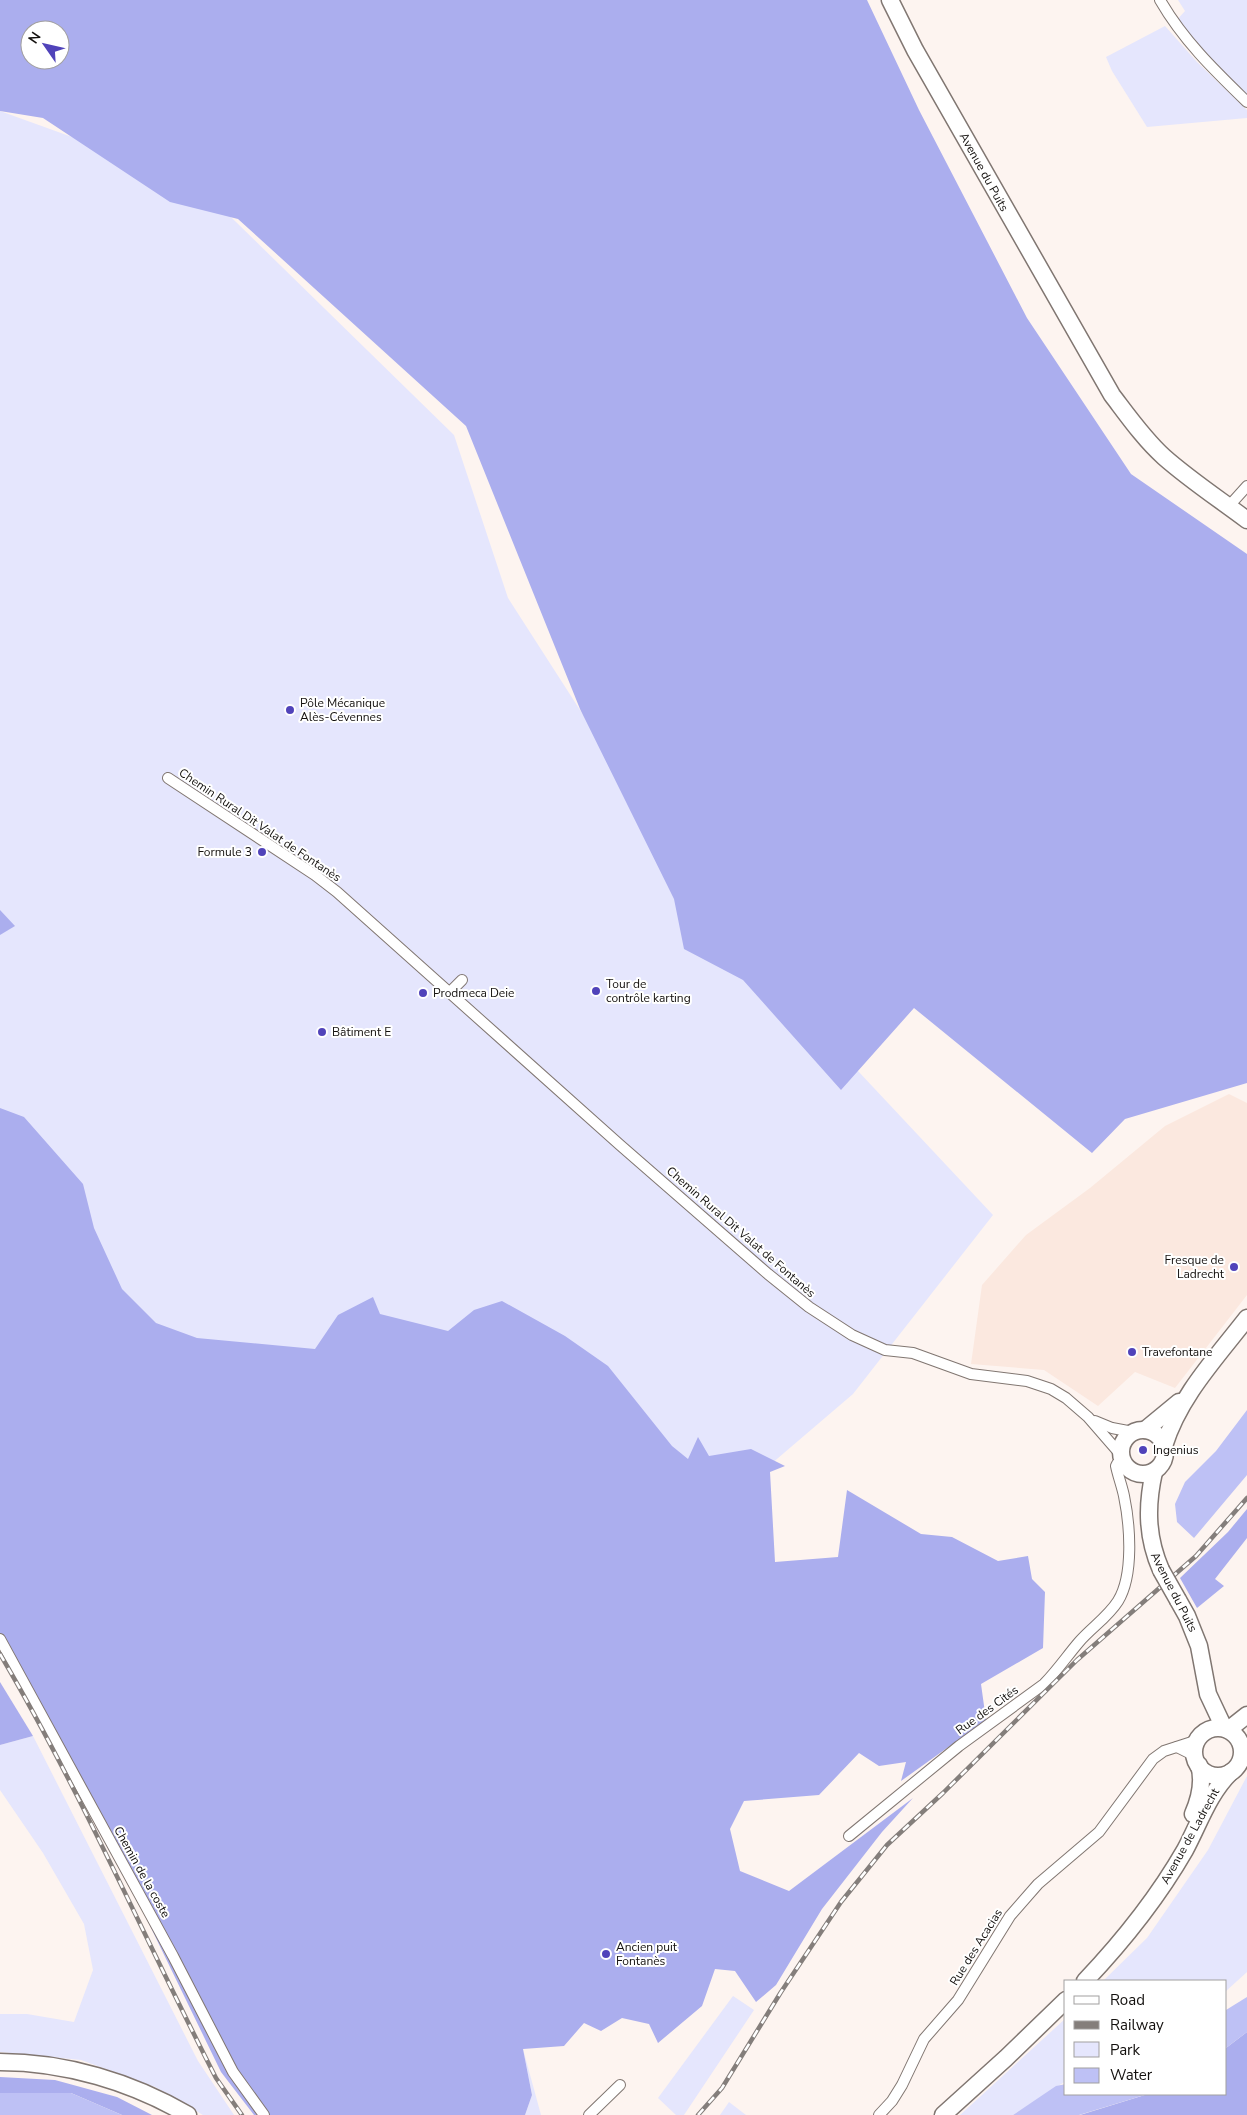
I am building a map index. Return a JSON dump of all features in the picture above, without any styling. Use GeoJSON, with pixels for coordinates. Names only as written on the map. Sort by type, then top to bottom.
{"type":"FeatureCollection","features":[{"type":"Feature","properties":{"kind":"main road","name":"Avenue du Puits"},"geometry":{"type":"LineString","coordinates":[[890,0],[915,50],[1112,395],[1149,442],[1194,482],[1237,504],[1247,520]]}},
{"type":"Feature","properties":{"kind":"main road"},"geometry":{"type":"LineString","coordinates":[[1186,1396],[1125,1440],[1122,1447],[1125,1462],[1139,1474],[1154,1472],[1164,1460],[1164,1446],[1171,1425],[1186,1396],[1247,1318]]}},
{"type":"Feature","properties":{"kind":"main road"},"geometry":{"type":"LineString","coordinates":[[1139,1431],[1158,1436],[1164,1446]]}},
{"type":"Feature","properties":{"kind":"main road","name":"Avenue du Puits"},"geometry":{"type":"LineString","coordinates":[[1125,1462],[1139,1484],[1148,1520],[1152,1551],[1187,1616],[1199,1646],[1208,1694],[1226,1729]]}},
{"type":"Feature","properties":{"kind":"main road","name":"Avenue du Puits"},"geometry":{"type":"LineString","coordinates":[[1148,1520],[1154,1472]]}},
{"type":"Feature","properties":{"kind":"main road","name":"Avenue du Puits"},"geometry":{"type":"LineString","coordinates":[[1199,1749],[1208,1694]]}},
{"type":"Feature","properties":{"kind":"main road"},"geometry":{"type":"LineString","coordinates":[[1226,1729],[1247,1715]]}},
{"type":"Feature","properties":{"kind":"main road"},"geometry":{"type":"LineString","coordinates":[[1216,1728],[1226,1729],[1244,1741],[1240,1761],[1231,1772],[1224,1775],[1210,1774],[1199,1749],[1216,1728]]}},
{"type":"Feature","properties":{"kind":"main road","name":"Avenue de Ladrecht"},"geometry":{"type":"LineString","coordinates":[[1132,1926],[1162,1878],[1200,1799],[1202,1774],[1199,1749]]}},
{"type":"Feature","properties":{"kind":"main road","name":"Avenue de Ladrecht"},"geometry":{"type":"LineString","coordinates":[[1086,1980],[1132,1926],[1164,1884],[1185,1850],[1212,1796],[1231,1772]]}},
{"type":"Feature","properties":{"kind":"main road"},"geometry":{"type":"LineString","coordinates":[[943,2115],[1064,2002]]}},
{"type":"Feature","properties":{"kind":"main road"},"geometry":{"type":"LineString","coordinates":[[0,2062],[54,2066],[90,2074],[155,2098],[188,2115]]}},
{"type":"Feature","properties":{"kind":"street"},"geometry":{"type":"LineString","coordinates":[[1160,0],[1174,24],[1200,57],[1247,102]]}},
{"type":"Feature","properties":{"kind":"street"},"geometry":{"type":"LineString","coordinates":[[1237,504],[1247,486]]}},
{"type":"Feature","properties":{"kind":"street","name":"Chemin Rural Dit Valat de Fontanès"},"geometry":{"type":"LineString","coordinates":[[168,778],[324,881],[768,1274],[829,1322],[885,1350],[913,1353],[971,1374],[1027,1381],[1051,1389],[1066,1398],[1088,1417],[1125,1462]]}},
{"type":"Feature","properties":{"kind":"street"},"geometry":{"type":"LineString","coordinates":[[450,994],[462,980]]}},
{"type":"Feature","properties":{"kind":"street","name":"Chemin Rural Dit Valat de Fontanès"},"geometry":{"type":"LineString","coordinates":[[1088,1417],[1112,1428],[1139,1431]]}},
{"type":"Feature","properties":{"kind":"street","name":"Rue des Cités"},"geometry":{"type":"LineString","coordinates":[[850,1836],[959,1746],[1044,1684],[1057,1672],[1078,1642],[1112,1610],[1124,1590],[1128,1568],[1129,1549],[1124,1494],[1116,1466],[1125,1462]]}},
{"type":"Feature","properties":{"kind":"street","name":"Chemin de la coste"},"geometry":{"type":"LineString","coordinates":[[0,1639],[234,2072],[264,2115]]}},
{"type":"Feature","properties":{"kind":"street"},"geometry":{"type":"LineString","coordinates":[[1177,1747],[1199,1749]]}},
{"type":"Feature","properties":{"kind":"street","name":"Rue des Acacias"},"geometry":{"type":"LineString","coordinates":[[879,2115],[892,2101],[902,2085],[924,2039],[965,1989],[1010,1916],[1038,1884],[1098,1832],[1153,1760],[1164,1751],[1177,1747],[1199,1749]]}},
{"type":"Feature","properties":{"kind":"street"},"geometry":{"type":"LineString","coordinates":[[589,2115],[620,2085]]}},
{"type":"Feature","properties":{"kind":"shaded area"},"geometry":{"type":"Polygon","coordinates":[[[0,0],[867,0],[919,110],[1027,318],[1131,474],[1247,554],[1247,1083],[1125,1119],[1092,1153],[914,1008],[841,1090],[743,980],[684,949],[674,899],[580,709],[466,426],[238,219],[170,202],[43,118],[0,111],[0,0]]]}},
{"type":"Feature","properties":{"kind":"shaded area"},"geometry":{"type":"Polygon","coordinates":[[[0,910],[15,926],[0,935],[0,910]]]}},
{"type":"Feature","properties":{"kind":"shaded area"},"geometry":{"type":"Polygon","coordinates":[[[1229,1094],[1247,1103],[1247,1295],[1175,1388],[1135,1372],[1098,1406],[1044,1370],[971,1364],[982,1285],[1026,1235],[1090,1188],[1165,1126],[1229,1094]]]}},
{"type":"Feature","properties":{"kind":"shaded area"},"geometry":{"type":"Polygon","coordinates":[[[0,1108],[24,1117],[83,1184],[94,1228],[122,1289],[156,1323],[197,1338],[315,1349],[338,1315],[373,1297],[380,1314],[448,1331],[474,1310],[502,1301],[565,1336],[608,1366],[672,1446],[688,1459],[698,1437],[709,1456],[751,1449],[785,1466],[770,1472],[775,1562],[838,1557],[847,1490],[921,1534],[952,1537],[998,1561],[1028,1556],[1032,1579],[1045,1592],[1043,1648],[981,1684],[986,1720],[901,1781],[906,1762],[879,1766],[859,1753],[819,1795],[744,1801],[730,1829],[740,1871],[789,1891],[913,1798],[882,1832],[822,1909],[776,1985],[756,2002],[735,1971],[715,1969],[702,2006],[658,2043],[649,2024],[622,2018],[601,2031],[584,2023],[564,2046],[523,2049],[532,2095],[525,2115],[254,2115],[221,2072],[136,1897],[0,1640],[0,1108]]]}},
{"type":"Feature","properties":{"kind":"shaded area"},"geometry":{"type":"Polygon","coordinates":[[[1247,1509],[1247,1538],[1215,1579],[1224,1586],[1197,1608],[1180,1578],[1228,1532],[1247,1509]]]}},
{"type":"Feature","properties":{"kind":"shaded area"},"geometry":{"type":"Polygon","coordinates":[[[0,1682],[33,1736],[0,1745],[0,1682]]]}},
{"type":"Feature","properties":{"kind":"shaded area"},"geometry":{"type":"Polygon","coordinates":[[[1247,2032],[1247,2115],[1080,2115],[1145,2095],[1227,2095],[1227,2047],[1247,2032]]]}},
{"type":"Feature","properties":{"kind":"shaded area"},"geometry":{"type":"Polygon","coordinates":[[[0,2077],[55,2080],[117,2097],[152,2115],[122,2115],[71,2093],[0,2093],[0,2077]]]}},
{"type":"Feature","properties":{"kind":"green space"},"geometry":{"type":"Polygon","coordinates":[[[1178,0],[1247,0],[1247,96],[1201,52],[1176,21],[1185,11],[1178,0]]]}},
{"type":"Feature","properties":{"kind":"green space"},"geometry":{"type":"Polygon","coordinates":[[[1165,26],[1197,62],[1247,110],[1247,118],[1147,127],[1112,71],[1106,57],[1165,26]]]}},
{"type":"Feature","properties":{"kind":"green space","name":"Pôle Mécanique Alès-Cévennes"},"geometry":{"type":"Polygon","coordinates":[[[0,111],[194,181],[454,435],[508,598],[652,822],[753,959],[993,1215],[853,1394],[757,1476],[510,1495],[110,1311],[0,1149],[0,111]]]}},
{"type":"Feature","properties":{"kind":"green space"},"geometry":{"type":"Polygon","coordinates":[[[33,1736],[198,2061],[234,2115],[203,2115],[155,2087],[81,2060],[0,2052],[0,2014],[27,2014],[74,2022],[93,1970],[84,1924],[43,1853],[0,1790],[0,1745],[33,1736]]]}},
{"type":"Feature","properties":{"kind":"green space"},"geometry":{"type":"Polygon","coordinates":[[[1247,1776],[1247,1972],[1227,1990],[1227,1980],[1104,1980],[1147,1938],[1208,1850],[1247,1776]]]}},
{"type":"Feature","properties":{"kind":"green space"},"geometry":{"type":"Polygon","coordinates":[[[733,1996],[754,2010],[684,2115],[676,2115],[658,2098],[733,1996]]]}},
{"type":"Feature","properties":{"kind":"green space"},"geometry":{"type":"Polygon","coordinates":[[[1064,2020],[1064,2082],[1013,2115],[960,2115],[1064,2020]]]}},
{"type":"Feature","properties":{"kind":"green space"},"geometry":{"type":"Polygon","coordinates":[[[523,2049],[541,2115],[525,2115],[532,2095],[523,2049]]]}},
{"type":"Feature","properties":{"kind":"green space"},"geometry":{"type":"Polygon","coordinates":[[[729,2102],[746,2115],[720,2115],[729,2102]]]}},
{"type":"Feature","properties":{"kind":"water"},"geometry":{"type":"Polygon","coordinates":[[[1247,1410],[1247,1475],[1194,1538],[1177,1522],[1175,1504],[1185,1482],[1216,1451],[1247,1410]]]}},
{"type":"Feature","properties":{"kind":"water"},"geometry":{"type":"Polygon","coordinates":[[[1247,1997],[1247,2032],[1227,2047],[1227,2009],[1247,1997]]]}},
{"type":"Feature","properties":{"kind":"water"},"geometry":{"type":"Polygon","coordinates":[[[1064,2084],[1064,2095],[1145,2095],[1079,2115],[1013,2115],[1056,2086],[1064,2084]]]}},
{"type":"Feature","properties":{"kind":"water"},"geometry":{"type":"Polygon","coordinates":[[[0,2093],[71,2093],[122,2115],[0,2115],[0,2093]]]}},
{"type":"Feature","properties":{"kind":"railway"},"geometry":{"type":"LineString","coordinates":[[698,2115],[722,2088],[781,1992],[841,1902],[887,1845],[943,1793],[1077,1660],[1196,1556],[1247,1498]]}},
{"type":"Feature","properties":{"kind":"railway"},"geometry":{"type":"LineString","coordinates":[[0,1654],[85,1811],[216,2078],[242,2115]]}},
{"type":"Feature","properties":{"kind":"place","name":"Pôle Mécanique Alès-Cévennes"},"geometry":{"type":"Point","coordinates":[290,710]}},
{"type":"Feature","properties":{"kind":"place","name":"Formule 3"},"geometry":{"type":"Point","coordinates":[262,852]}},
{"type":"Feature","properties":{"kind":"place","name":"Tour de contrôle karting"},"geometry":{"type":"Point","coordinates":[596,991]}},
{"type":"Feature","properties":{"kind":"place","name":"Prodmeca Deie"},"geometry":{"type":"Point","coordinates":[423,993]}},
{"type":"Feature","properties":{"kind":"place","name":"Bâtiment E"},"geometry":{"type":"Point","coordinates":[322,1032]}},
{"type":"Feature","properties":{"kind":"place","name":"Fresque de Ladrecht"},"geometry":{"type":"Point","coordinates":[1234,1267]}},
{"type":"Feature","properties":{"kind":"place","name":"Travefontane"},"geometry":{"type":"Point","coordinates":[1132,1352]}},
{"type":"Feature","properties":{"kind":"place","name":"Ingenius"},"geometry":{"type":"Point","coordinates":[1143,1450]}},
{"type":"Feature","properties":{"kind":"place","name":"Ancien puit Fontanès"},"geometry":{"type":"Point","coordinates":[606,1954]}}]}
